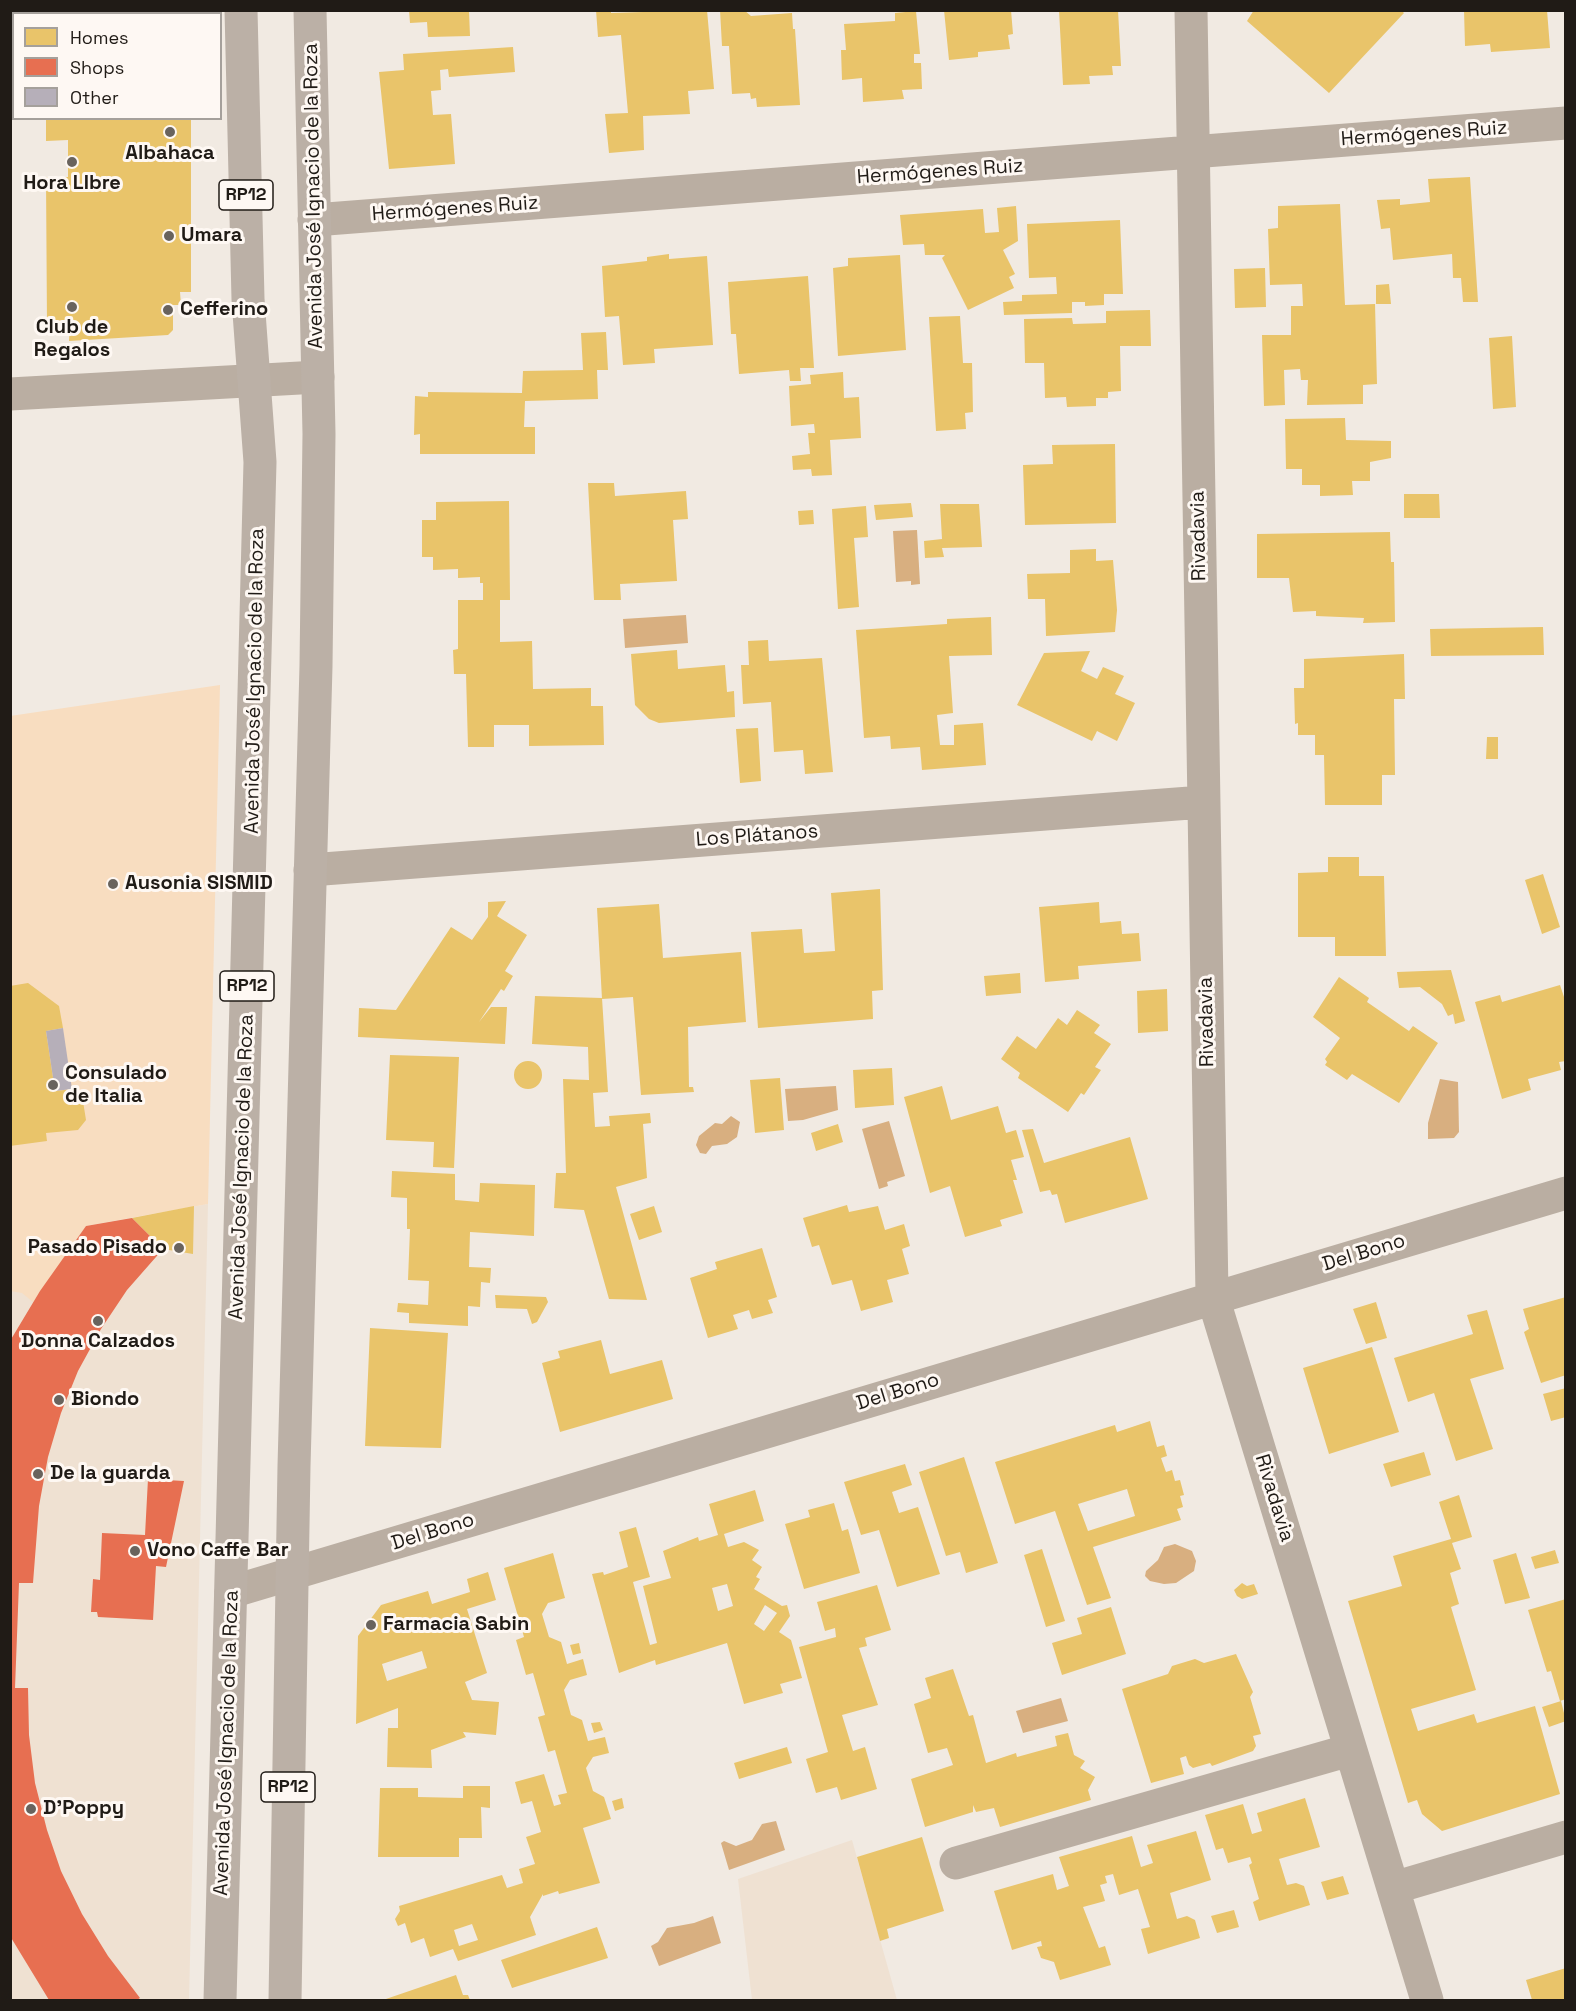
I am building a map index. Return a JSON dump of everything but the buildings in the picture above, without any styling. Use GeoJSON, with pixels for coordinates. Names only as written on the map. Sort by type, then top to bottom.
{"type":"FeatureCollection","features":[{"type":"Feature","properties":{"kind":"main road","name":"Avenida José Ignacio de la Roza"},"geometry":{"type":"LineString","coordinates":[[220,2001],[257,652],[260,462],[248,299],[241,10]]}},
{"type":"Feature","properties":{"kind":"main road","name":"Avenida José Ignacio de la Roza"},"geometry":{"type":"LineString","coordinates":[[285,2001],[292,1574],[316,666],[318,376],[310,10]]}},
{"type":"Feature","properties":{"kind":"street","name":"Rivadavia"},"geometry":{"type":"LineString","coordinates":[[1191,10],[1203,802],[1214,1298],[1427,2001]]}},
{"type":"Feature","properties":{"kind":"street","name":"Hermógenes Ruiz"},"geometry":{"type":"LineString","coordinates":[[314,220],[1566,123]]}},
{"type":"Feature","properties":{"kind":"street"},"geometry":{"type":"LineString","coordinates":[[10,394],[318,376]]}},
{"type":"Feature","properties":{"kind":"street","name":"Los Plátanos"},"geometry":{"type":"LineString","coordinates":[[310,870],[1203,802]]}},
{"type":"Feature","properties":{"kind":"street","name":"Del Bono"},"geometry":{"type":"LineString","coordinates":[[231,1592],[1566,1193]]}},
{"type":"Feature","properties":{"kind":"street"},"geometry":{"type":"LineString","coordinates":[[956,1863],[1350,1750]]}},
{"type":"Feature","properties":{"kind":"street"},"geometry":{"type":"LineString","coordinates":[[1393,1888],[1566,1837]]}},
{"type":"Feature","properties":{"kind":"shaded area"},"geometry":{"type":"Polygon","coordinates":[[[11,10],[190,10],[190,12],[11,12],[11,10]]]}},
{"type":"Feature","properties":{"kind":"shaded area"},"geometry":{"type":"Polygon","coordinates":[[[917,530],[920,584],[911,585],[911,581],[896,582],[893,531],[917,530]]]}},
{"type":"Feature","properties":{"kind":"shaded area"},"geometry":{"type":"Polygon","coordinates":[[[686,615],[688,643],[625,648],[623,619],[686,615]]]}},
{"type":"Feature","properties":{"kind":"shaded area","name":"Ausonia SISMID"},"geometry":{"type":"Polygon","coordinates":[[[220,685],[208,1204],[86,1226],[33,1302],[22,1293],[10,1291],[10,716],[220,685]]]}},
{"type":"Feature","properties":{"kind":"shaded area"},"geometry":{"type":"Polygon","coordinates":[[[1440,1079],[1458,1082],[1459,1132],[1454,1138],[1428,1139],[1428,1123],[1440,1079]]]}},
{"type":"Feature","properties":{"kind":"shaded area"},"geometry":{"type":"Polygon","coordinates":[[[836,1086],[838,1110],[803,1120],[788,1121],[785,1089],[836,1086]]]}},
{"type":"Feature","properties":{"kind":"shaded area"},"geometry":{"type":"Polygon","coordinates":[[[731,1116],[740,1122],[737,1137],[727,1144],[712,1146],[706,1154],[700,1153],[696,1145],[699,1136],[715,1123],[722,1124],[731,1116]]]}},
{"type":"Feature","properties":{"kind":"shaded area"},"geometry":{"type":"Polygon","coordinates":[[[889,1121],[905,1176],[887,1182],[888,1186],[879,1189],[862,1129],[889,1121]]]}},
{"type":"Feature","properties":{"kind":"shaded area"},"geometry":{"type":"Polygon","coordinates":[[[208,1204],[189,2000],[11,2000],[11,1240],[208,1204]]]}},
{"type":"Feature","properties":{"kind":"shaded area"},"geometry":{"type":"Polygon","coordinates":[[[1175,1544],[1192,1551],[1196,1561],[1194,1571],[1176,1583],[1164,1584],[1150,1581],[1145,1576],[1146,1571],[1158,1560],[1164,1547],[1175,1544]]]}},
{"type":"Feature","properties":{"kind":"shaded area"},"geometry":{"type":"Polygon","coordinates":[[[1061,1698],[1068,1721],[1023,1733],[1016,1711],[1061,1698]]]}},
{"type":"Feature","properties":{"kind":"shaded area"},"geometry":{"type":"Polygon","coordinates":[[[776,1821],[785,1850],[729,1870],[721,1843],[724,1841],[736,1846],[752,1840],[762,1824],[776,1821]]]}},
{"type":"Feature","properties":{"kind":"shaded area"},"geometry":{"type":"Polygon","coordinates":[[[852,1840],[897,2000],[752,2000],[738,1879],[852,1840]]]}},
{"type":"Feature","properties":{"kind":"shaded area"},"geometry":{"type":"Polygon","coordinates":[[[713,1916],[721,1943],[659,1966],[651,1946],[658,1942],[667,1928],[694,1923],[713,1916]]]}},
{"type":"Feature","properties":{"kind":"place","name":"Albahaca"},"geometry":{"type":"Point","coordinates":[170,132]}},
{"type":"Feature","properties":{"kind":"place","name":"Hora LIbre"},"geometry":{"type":"Point","coordinates":[72,162]}},
{"type":"Feature","properties":{"kind":"place","name":"Umara"},"geometry":{"type":"Point","coordinates":[169,236]}},
{"type":"Feature","properties":{"kind":"place","name":"Club de Regalos"},"geometry":{"type":"Point","coordinates":[72,307]}},
{"type":"Feature","properties":{"kind":"place","name":"Cefferino"},"geometry":{"type":"Point","coordinates":[168,310]}},
{"type":"Feature","properties":{"kind":"place","name":"Ausonia SISMID"},"geometry":{"type":"Point","coordinates":[113,884]}},
{"type":"Feature","properties":{"kind":"place","name":"Consulado de Italia"},"geometry":{"type":"Point","coordinates":[53,1085]}},
{"type":"Feature","properties":{"kind":"place","name":"Pasado Pisado"},"geometry":{"type":"Point","coordinates":[179,1248]}},
{"type":"Feature","properties":{"kind":"place","name":"Donna Calzados"},"geometry":{"type":"Point","coordinates":[98,1321]}},
{"type":"Feature","properties":{"kind":"place","name":"Biondo"},"geometry":{"type":"Point","coordinates":[59,1400]}},
{"type":"Feature","properties":{"kind":"place","name":"De la guarda"},"geometry":{"type":"Point","coordinates":[38,1474]}},
{"type":"Feature","properties":{"kind":"place","name":"Vono Caffe Bar"},"geometry":{"type":"Point","coordinates":[135,1551]}},
{"type":"Feature","properties":{"kind":"place","name":"Farmacia Sabin"},"geometry":{"type":"Point","coordinates":[371,1625]}},
{"type":"Feature","properties":{"kind":"place","name":"D'Poppy"},"geometry":{"type":"Point","coordinates":[31,1809]}}]}
